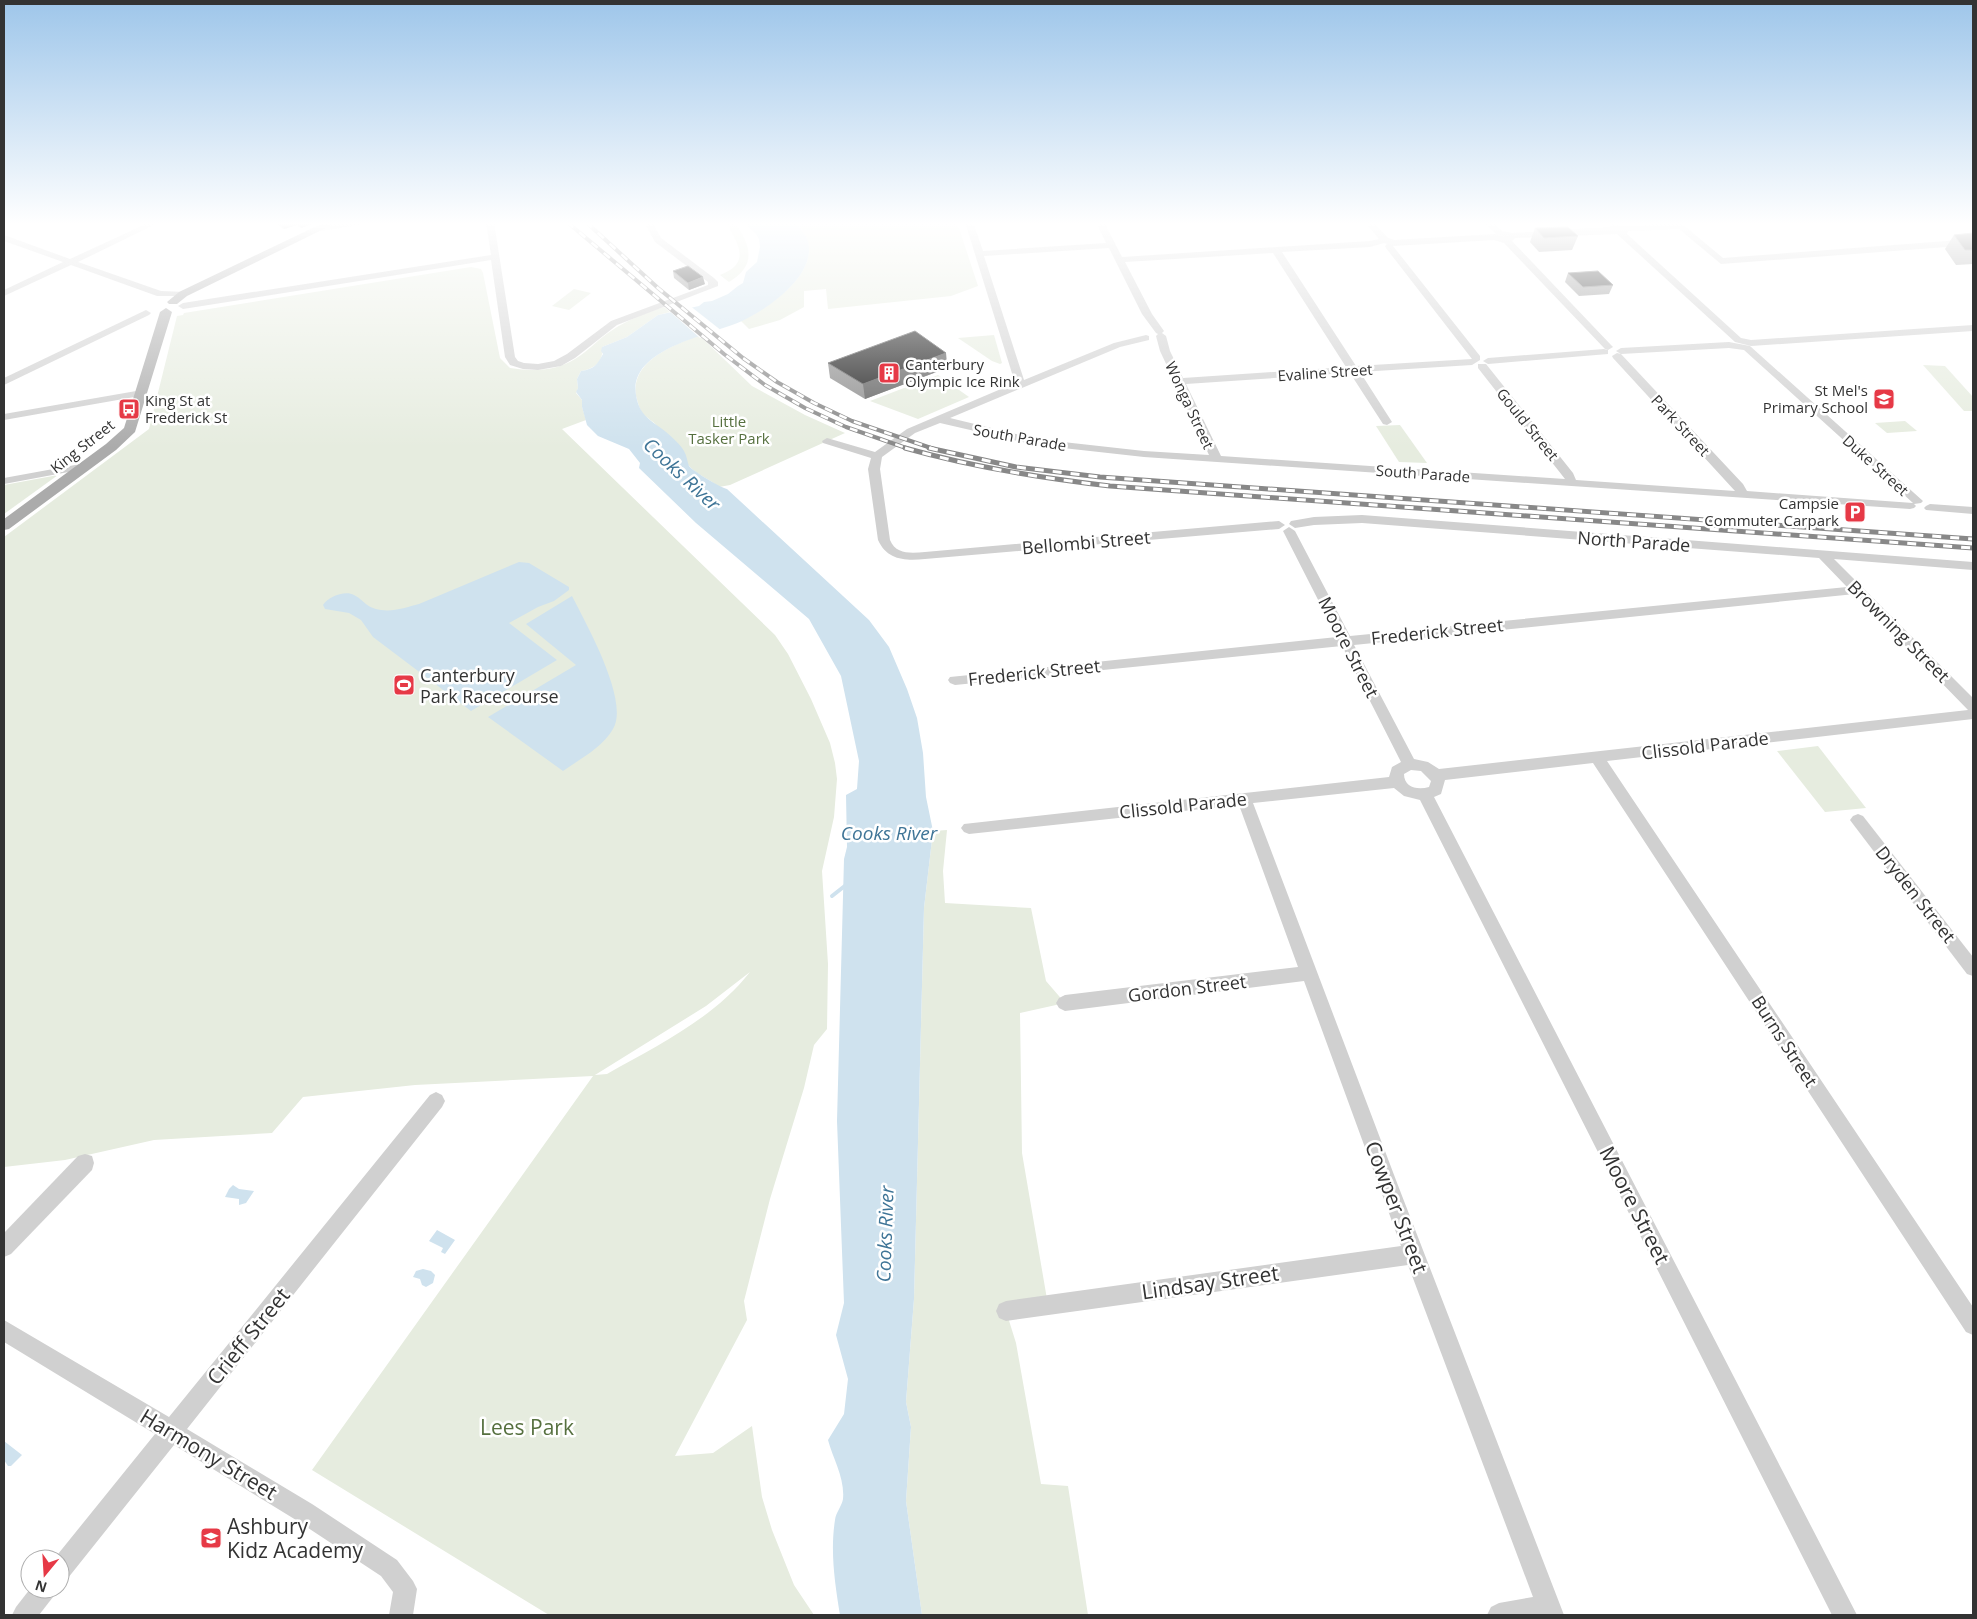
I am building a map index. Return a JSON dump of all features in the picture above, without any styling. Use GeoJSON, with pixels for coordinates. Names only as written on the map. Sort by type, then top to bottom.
{"type":"FeatureCollection","features":[{"type":"Feature","properties":{"kind":"main road"},"geometry":{"type":"LineString","coordinates":[[176,304],[188,298]]}},
{"type":"Feature","properties":{"kind":"main road","name":"King Street"},"geometry":{"type":"LineString","coordinates":[[4,526],[86,466],[117,442],[130,429],[176,304]]}},
{"type":"Feature","properties":{"kind":"street"},"geometry":{"type":"LineString","coordinates":[[166,298],[176,304],[220,298]]}},
{"type":"Feature","properties":{"kind":"street"},"geometry":{"type":"LineString","coordinates":[[502,298],[510,357],[514,363],[523,366],[545,366],[562,362],[614,323],[682,298]]}},
{"type":"Feature","properties":{"kind":"street"},"geometry":{"type":"LineString","coordinates":[[994,298],[1021,385]]}},
{"type":"Feature","properties":{"kind":"street","name":"Wonga Street"},"geometry":{"type":"LineString","coordinates":[[1138,298],[1147,314],[1151,334],[1165,351],[1216,458]]}},
{"type":"Feature","properties":{"kind":"street"},"geometry":{"type":"LineString","coordinates":[[1306,298],[1387,422]]}},
{"type":"Feature","properties":{"kind":"street","name":"Gould Street"},"geometry":{"type":"LineString","coordinates":[[1429,298],[1569,475],[1572,484]]}},
{"type":"Feature","properties":{"kind":"street"},"geometry":{"type":"LineString","coordinates":[[1560,298],[1606,350],[1619,354],[1973,328]]}},
{"type":"Feature","properties":{"kind":"street","name":"Duke Street"},"geometry":{"type":"LineString","coordinates":[[1692,298],[1913,503]]}},
{"type":"Feature","properties":{"kind":"street"},"geometry":{"type":"LineString","coordinates":[[4,382],[146,313]]}},
{"type":"Feature","properties":{"kind":"street"},"geometry":{"type":"LineString","coordinates":[[827,441],[877,456],[911,431],[1117,345],[1151,334]]}},
{"type":"Feature","properties":{"kind":"street","name":"Evaline Street"},"geometry":{"type":"LineString","coordinates":[[1179,381],[1479,362],[1606,350]]}},
{"type":"Feature","properties":{"kind":"street","name":"Park Street"},"geometry":{"type":"LineString","coordinates":[[1619,354],[1739,486],[1743,495]]}},
{"type":"Feature","properties":{"kind":"street"},"geometry":{"type":"LineString","coordinates":[[4,417],[142,394]]}},
{"type":"Feature","properties":{"kind":"street","name":"South Parade"},"geometry":{"type":"LineString","coordinates":[[939,419],[1036,442],[1144,454],[1743,495],[1913,503],[1923,512],[1929,511],[1930,508],[1973,511]]}},
{"type":"Feature","properties":{"kind":"street","name":"Bellombi Street"},"geometry":{"type":"LineString","coordinates":[[877,456],[874,469],[885,546],[893,553],[910,556],[1288,527]]}},
{"type":"Feature","properties":{"kind":"street"},"geometry":{"type":"LineString","coordinates":[[4,481],[86,466]]}},
{"type":"Feature","properties":{"kind":"street","name":"North Parade"},"geometry":{"type":"LineString","coordinates":[[1288,527],[1314,521],[1362,520],[1973,566]]}},
{"type":"Feature","properties":{"kind":"street","name":"Moore Street"},"geometry":{"type":"LineString","coordinates":[[1288,527],[1409,764]]}},
{"type":"Feature","properties":{"kind":"street","name":"Browning Street"},"geometry":{"type":"LineString","coordinates":[[1824,556],[1973,706]]}},
{"type":"Feature","properties":{"kind":"street","name":"Frederick Street"},"geometry":{"type":"LineString","coordinates":[[956,680],[1858,590]]}},
{"type":"Feature","properties":{"kind":"street","name":"Clissold Parade"},"geometry":{"type":"LineString","coordinates":[[1436,775],[1973,714]]}},
{"type":"Feature","properties":{"kind":"street","name":"Burns Street"},"geometry":{"type":"LineString","coordinates":[[1597,757],[1973,1325]]}},
{"type":"Feature","properties":{"kind":"street"},"geometry":{"type":"LineString","coordinates":[[1409,764],[1425,767],[1436,775],[1439,784],[1436,790],[1425,795],[1417,795],[1406,790],[1398,782],[1397,771],[1409,764]]}},
{"type":"Feature","properties":{"kind":"street","name":"Clissold Parade"},"geometry":{"type":"LineString","coordinates":[[969,828],[1398,782]]}},
{"type":"Feature","properties":{"kind":"street","name":"Moore Street"},"geometry":{"type":"LineString","coordinates":[[1425,795],[1845,1615]]}},
{"type":"Feature","properties":{"kind":"street","name":"Cowper Street"},"geometry":{"type":"LineString","coordinates":[[1244,798],[1308,973],[1550,1611]]}},
{"type":"Feature","properties":{"kind":"street","name":"Dryden Street"},"geometry":{"type":"LineString","coordinates":[[1858,820],[1973,969]]}},
{"type":"Feature","properties":{"kind":"street","name":"Gordon Street"},"geometry":{"type":"LineString","coordinates":[[1065,1003],[1308,973]]}},
{"type":"Feature","properties":{"kind":"street","name":"Crieff Street"},"geometry":{"type":"LineString","coordinates":[[70,1558],[436,1101]]}},
{"type":"Feature","properties":{"kind":"street"},"geometry":{"type":"LineString","coordinates":[[4,1247],[85,1163]]}},
{"type":"Feature","properties":{"kind":"street","name":"Lindsay Street"},"geometry":{"type":"LineString","coordinates":[[1006,1311],[1414,1254]]}},
{"type":"Feature","properties":{"kind":"street","name":"Harmony Street"},"geometry":{"type":"LineString","coordinates":[[4,1330],[304,1512],[389,1568],[405,1589],[401,1615]]}},
{"type":"Feature","properties":{"kind":"street"},"geometry":{"type":"LineString","coordinates":[[24,1615],[37,1599]]}},
{"type":"Feature","properties":{"kind":"street"},"geometry":{"type":"LineString","coordinates":[[1499,1615],[1550,1611]]}},
{"type":"Feature","properties":{"kind":"green space","name":"Canterbury Park Racecourse"},"geometry":{"type":"Polygon","coordinates":[[[280,298],[488,298],[500,358],[510,368],[538,370],[556,367],[573,360],[611,331],[643,314],[664,307],[670,312],[658,315],[627,337],[602,347],[600,361],[590,369],[581,371],[577,379],[578,388],[576,393],[582,400],[586,420],[562,429],[775,635],[788,654],[811,699],[830,743],[837,779],[834,817],[822,871],[828,964],[827,1029],[814,1045],[804,1088],[770,1199],[744,1301],[747,1320],[675,1456],[713,1453],[752,1426],[762,1497],[772,1530],[794,1585],[814,1615],[549,1615],[312,1470],[593,1076],[415,1085],[303,1097],[272,1133],[154,1140],[65,1160],[4,1167],[4,537],[149,429],[177,316],[184,313],[280,298]],[[750,972],[706,1006],[595,1075],[607,1074],[665,1041],[684,1030],[719,1004],[750,972]]]}},
{"type":"Feature","properties":{"kind":"green space"},"geometry":{"type":"Polygon","coordinates":[[[563,298],[585,298],[569,310],[552,306],[563,298]]]}},
{"type":"Feature","properties":{"kind":"green space"},"geometry":{"type":"Polygon","coordinates":[[[779,298],[804,298],[804,307],[780,320],[749,329],[741,321],[764,308],[779,298]]]}},
{"type":"Feature","properties":{"kind":"green space"},"geometry":{"type":"Polygon","coordinates":[[[827,298],[936,298],[828,309],[827,298]]]}},
{"type":"Feature","properties":{"kind":"green space","name":"Little Tasker Park"},"geometry":{"type":"Polygon","coordinates":[[[699,335],[752,386],[805,415],[845,433],[730,485],[719,487],[697,473],[655,424],[642,412],[636,396],[636,384],[640,373],[656,356],[666,349],[699,335]]]}},
{"type":"Feature","properties":{"kind":"green space"},"geometry":{"type":"Polygon","coordinates":[[[994,335],[1002,363],[1000,364],[992,361],[958,338],[994,335]]]}},
{"type":"Feature","properties":{"kind":"green space"},"geometry":{"type":"Polygon","coordinates":[[[1923,365],[1945,366],[1973,397],[1973,411],[1964,411],[1923,365]]]}},
{"type":"Feature","properties":{"kind":"green space"},"geometry":{"type":"Polygon","coordinates":[[[938,375],[969,397],[918,419],[870,401],[938,375]]]}},
{"type":"Feature","properties":{"kind":"green space"},"geometry":{"type":"Polygon","coordinates":[[[1905,421],[1917,431],[1887,433],[1875,423],[1905,421]]]}},
{"type":"Feature","properties":{"kind":"green space"},"geometry":{"type":"Polygon","coordinates":[[[1400,425],[1427,463],[1399,462],[1376,426],[1400,425]]]}},
{"type":"Feature","properties":{"kind":"green space"},"geometry":{"type":"Polygon","coordinates":[[[58,475],[4,514],[4,485],[58,475]]]}},
{"type":"Feature","properties":{"kind":"green space"},"geometry":{"type":"Polygon","coordinates":[[[1818,746],[1866,808],[1825,812],[1777,751],[1818,746]]]}},
{"type":"Feature","properties":{"kind":"green space"},"geometry":{"type":"Polygon","coordinates":[[[947,830],[943,871],[945,903],[1031,908],[1046,981],[1065,1003],[1020,1013],[1022,1153],[1048,1305],[1006,1311],[1016,1343],[1041,1484],[1068,1486],[1088,1615],[922,1615],[906,1501],[911,1427],[906,1402],[914,1299],[924,908],[933,831],[947,830]]]}},
{"type":"Feature","properties":{"kind":"water","name":"Cooks River"},"geometry":{"type":"Polygon","coordinates":[[[720,298],[779,298],[753,316],[693,338],[658,355],[645,366],[637,379],[636,395],[639,407],[645,416],[679,444],[686,455],[689,466],[707,479],[727,489],[869,620],[889,647],[907,689],[917,718],[923,753],[926,797],[933,831],[924,908],[914,1299],[906,1402],[911,1427],[906,1501],[922,1615],[840,1615],[836,1592],[833,1544],[835,1520],[843,1499],[843,1491],[828,1440],[844,1414],[848,1379],[836,1335],[844,1303],[837,1121],[844,859],[847,847],[846,795],[857,789],[859,761],[841,676],[809,619],[696,523],[639,468],[640,463],[629,449],[598,436],[587,425],[582,400],[576,392],[578,388],[577,379],[581,371],[592,368],[597,364],[603,354],[601,351],[602,347],[627,337],[658,315],[699,306],[704,302],[720,298]]]}},
{"type":"Feature","properties":{"kind":"water"},"geometry":{"type":"Polygon","coordinates":[[[519,562],[529,563],[569,587],[569,590],[554,601],[538,607],[509,623],[557,660],[471,711],[373,637],[361,620],[349,613],[325,609],[323,605],[333,597],[346,593],[354,595],[376,609],[400,609],[419,604],[519,562]]]}},
{"type":"Feature","properties":{"kind":"water"},"geometry":{"type":"Polygon","coordinates":[[[572,596],[604,662],[616,700],[617,716],[613,729],[603,742],[563,771],[488,717],[576,665],[526,624],[572,596]]]}},
{"type":"Feature","properties":{"kind":"water"},"geometry":{"type":"Polygon","coordinates":[[[233,1185],[239,1189],[254,1191],[246,1203],[239,1205],[239,1199],[225,1197],[233,1185]]]}},
{"type":"Feature","properties":{"kind":"water"},"geometry":{"type":"Polygon","coordinates":[[[437,1230],[455,1240],[445,1254],[441,1252],[443,1248],[429,1241],[437,1230]]]}},
{"type":"Feature","properties":{"kind":"water"},"geometry":{"type":"Polygon","coordinates":[[[423,1269],[431,1271],[435,1275],[433,1283],[426,1287],[422,1285],[420,1279],[413,1277],[416,1271],[423,1269]]]}},
{"type":"Feature","properties":{"kind":"water"},"geometry":{"type":"Polygon","coordinates":[[[4,1441],[22,1455],[11,1466],[8,1466],[4,1460],[4,1441]]]}},
{"type":"Feature","properties":{"kind":"pier"},"geometry":{"type":"Polygon","coordinates":[[[689,305],[722,331],[700,338],[668,310],[689,305]]]}},
{"type":"Feature","properties":{"kind":"building"},"geometry":{"type":"Polygon","coordinates":[[[915,331],[946,353],[863,384],[828,363],[915,331]]]}},
{"type":"Feature","properties":{"kind":"waterway"},"geometry":{"type":"LineString","coordinates":[[832,896],[846,885]]}},
{"type":"Feature","properties":{"kind":"railway"},"geometry":{"type":"LineString","coordinates":[[657,298],[724,354],[765,385],[805,408],[846,427],[909,449]]}},
{"type":"Feature","properties":{"kind":"railway"},"geometry":{"type":"LineString","coordinates":[[670,298],[743,358],[777,382],[814,403],[852,421],[934,449]]}},
{"type":"Feature","properties":{"kind":"railway"},"geometry":{"type":"LineString","coordinates":[[905,448],[1007,471],[1110,486],[1973,548]]}},
{"type":"Feature","properties":{"kind":"railway"},"geometry":{"type":"LineString","coordinates":[[929,448],[1016,467],[1100,477],[1973,539]]}},
{"type":"Feature","properties":{"kind":"place","name":"Canterbury Olympic Ice Rink"},"geometry":{"type":"Point","coordinates":[889,373]}},
{"type":"Feature","properties":{"kind":"place","name":"St Mel's Primary School"},"geometry":{"type":"Point","coordinates":[1884,399]}},
{"type":"Feature","properties":{"kind":"place","name":"King St at Frederick St"},"geometry":{"type":"Point","coordinates":[129,409]}},
{"type":"Feature","properties":{"kind":"place","name":"Campsie Commuter Carpark"},"geometry":{"type":"Point","coordinates":[1855,512]}},
{"type":"Feature","properties":{"kind":"place","name":"Canterbury Park Racecourse"},"geometry":{"type":"Point","coordinates":[404,685]}},
{"type":"Feature","properties":{"kind":"place","name":"Ashbury Kidz Academy"},"geometry":{"type":"Point","coordinates":[211,1538]}},
{"type":"Feature","properties":{"kind":"park label","name":"Lees Park"},"geometry":{"type":"Point","coordinates":[527,1427]}}]}
